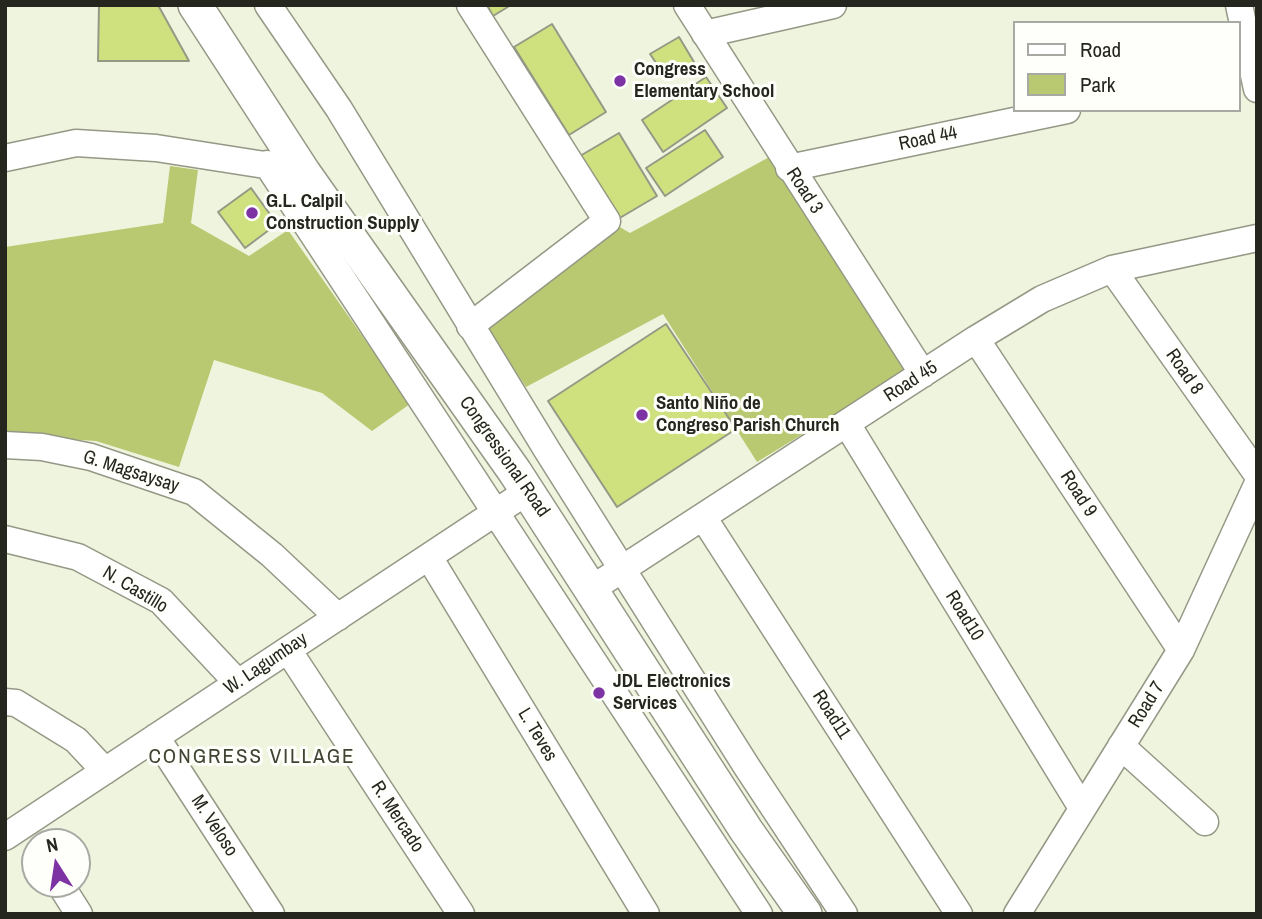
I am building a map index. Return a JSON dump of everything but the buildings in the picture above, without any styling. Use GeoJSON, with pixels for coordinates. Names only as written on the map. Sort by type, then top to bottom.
{"type":"FeatureCollection","features":[{"type":"Feature","properties":{"kind":"main road","name":"Congressional Road"},"geometry":{"type":"LineString","coordinates":[[195,5],[304,173],[528,491],[746,830],[805,914]]}},
{"type":"Feature","properties":{"kind":"street"},"geometry":{"type":"LineString","coordinates":[[268,5],[339,109],[470,326],[622,569],[844,914]]}},
{"type":"Feature","properties":{"kind":"street"},"geometry":{"type":"LineString","coordinates":[[470,5],[607,221],[470,326]]}},
{"type":"Feature","properties":{"kind":"street","name":"Road 3"},"geometry":{"type":"LineString","coordinates":[[687,5],[923,374]]}},
{"type":"Feature","properties":{"kind":"street"},"geometry":{"type":"LineString","coordinates":[[705,34],[833,5]]}},
{"type":"Feature","properties":{"kind":"street"},"geometry":{"type":"LineString","coordinates":[[1239,5],[1250,78]]}},
{"type":"Feature","properties":{"kind":"street","name":"Road 44"},"geometry":{"type":"LineString","coordinates":[[789,168],[1057,112]]}},
{"type":"Feature","properties":{"kind":"street"},"geometry":{"type":"LineString","coordinates":[[5,158],[76,143],[156,148],[267,164],[304,173]]}},
{"type":"Feature","properties":{"kind":"street"},"geometry":{"type":"LineString","coordinates":[[267,164],[759,914]]}},
{"type":"Feature","properties":{"kind":"street","name":"Road 45"},"geometry":{"type":"LineString","coordinates":[[593,589],[976,339],[1042,299],[1112,270],[1257,238]]}},
{"type":"Feature","properties":{"kind":"street","name":"Road 8"},"geometry":{"type":"LineString","coordinates":[[1112,270],[1257,474]]}},
{"type":"Feature","properties":{"kind":"street","name":"Road 9"},"geometry":{"type":"LineString","coordinates":[[976,339],[1181,650]]}},
{"type":"Feature","properties":{"kind":"street","name":"Road10"},"geometry":{"type":"LineString","coordinates":[[847,424],[1082,808]]}},
{"type":"Feature","properties":{"kind":"street","name":"G. Magsaysay"},"geometry":{"type":"LineString","coordinates":[[5,445],[42,447],[91,457],[194,492],[272,555],[338,617]]}},
{"type":"Feature","properties":{"kind":"street","name":"Road 7"},"geometry":{"type":"LineString","coordinates":[[1017,914],[1181,650],[1257,485]]}},
{"type":"Feature","properties":{"kind":"street","name":"W. Lagumbay"},"geometry":{"type":"LineString","coordinates":[[31,828],[105,771],[528,491]]}},
{"type":"Feature","properties":{"kind":"street","name":"Road11"},"geometry":{"type":"LineString","coordinates":[[703,517],[959,914]]}},
{"type":"Feature","properties":{"kind":"street","name":"N. Castillo"},"geometry":{"type":"LineString","coordinates":[[5,539],[78,557],[161,601],[239,682]]}},
{"type":"Feature","properties":{"kind":"street","name":"L. Teves"},"geometry":{"type":"LineString","coordinates":[[429,557],[646,914]]}},
{"type":"Feature","properties":{"kind":"street","name":"R. Mercado"},"geometry":{"type":"LineString","coordinates":[[288,650],[461,914]]}},
{"type":"Feature","properties":{"kind":"street"},"geometry":{"type":"LineString","coordinates":[[5,702],[16,703],[76,740],[105,771]]}},
{"type":"Feature","properties":{"kind":"street","name":"M. Veloso"},"geometry":{"type":"LineString","coordinates":[[156,737],[271,914]]}},
{"type":"Feature","properties":{"kind":"street"},"geometry":{"type":"LineString","coordinates":[[1121,746],[1205,822]]}},
{"type":"Feature","properties":{"kind":"street"},"geometry":{"type":"LineString","coordinates":[[69,898],[79,914]]}},
{"type":"Feature","properties":{"kind":"green space"},"geometry":{"type":"Polygon","coordinates":[[[773,155],[909,369],[757,462],[663,314],[526,387],[487,329],[613,223],[630,233],[773,155]]]}},
{"type":"Feature","properties":{"kind":"green space"},"geometry":{"type":"Polygon","coordinates":[[[170,166],[198,170],[191,223],[249,256],[288,230],[410,404],[372,431],[322,393],[214,360],[179,467],[96,441],[5,435],[5,247],[163,223],[170,166]]]}},
{"type":"Feature","properties":{"kind":"place","name":"Congress Elementary School"},"geometry":{"type":"Point","coordinates":[620,81]}},
{"type":"Feature","properties":{"kind":"place","name":"G.L. Calpil Construction Supply"},"geometry":{"type":"Point","coordinates":[252,213]}},
{"type":"Feature","properties":{"kind":"place","name":"Santo Niño de Congreso Parish Church"},"geometry":{"type":"Point","coordinates":[642,415]}},
{"type":"Feature","properties":{"kind":"place","name":"JDL Electronics Services"},"geometry":{"type":"Point","coordinates":[599,693]}},
{"type":"Feature","properties":{"kind":"district","name":"CONGRESS VILLAGE"},"geometry":{"type":"Point","coordinates":[252,757]}}]}
